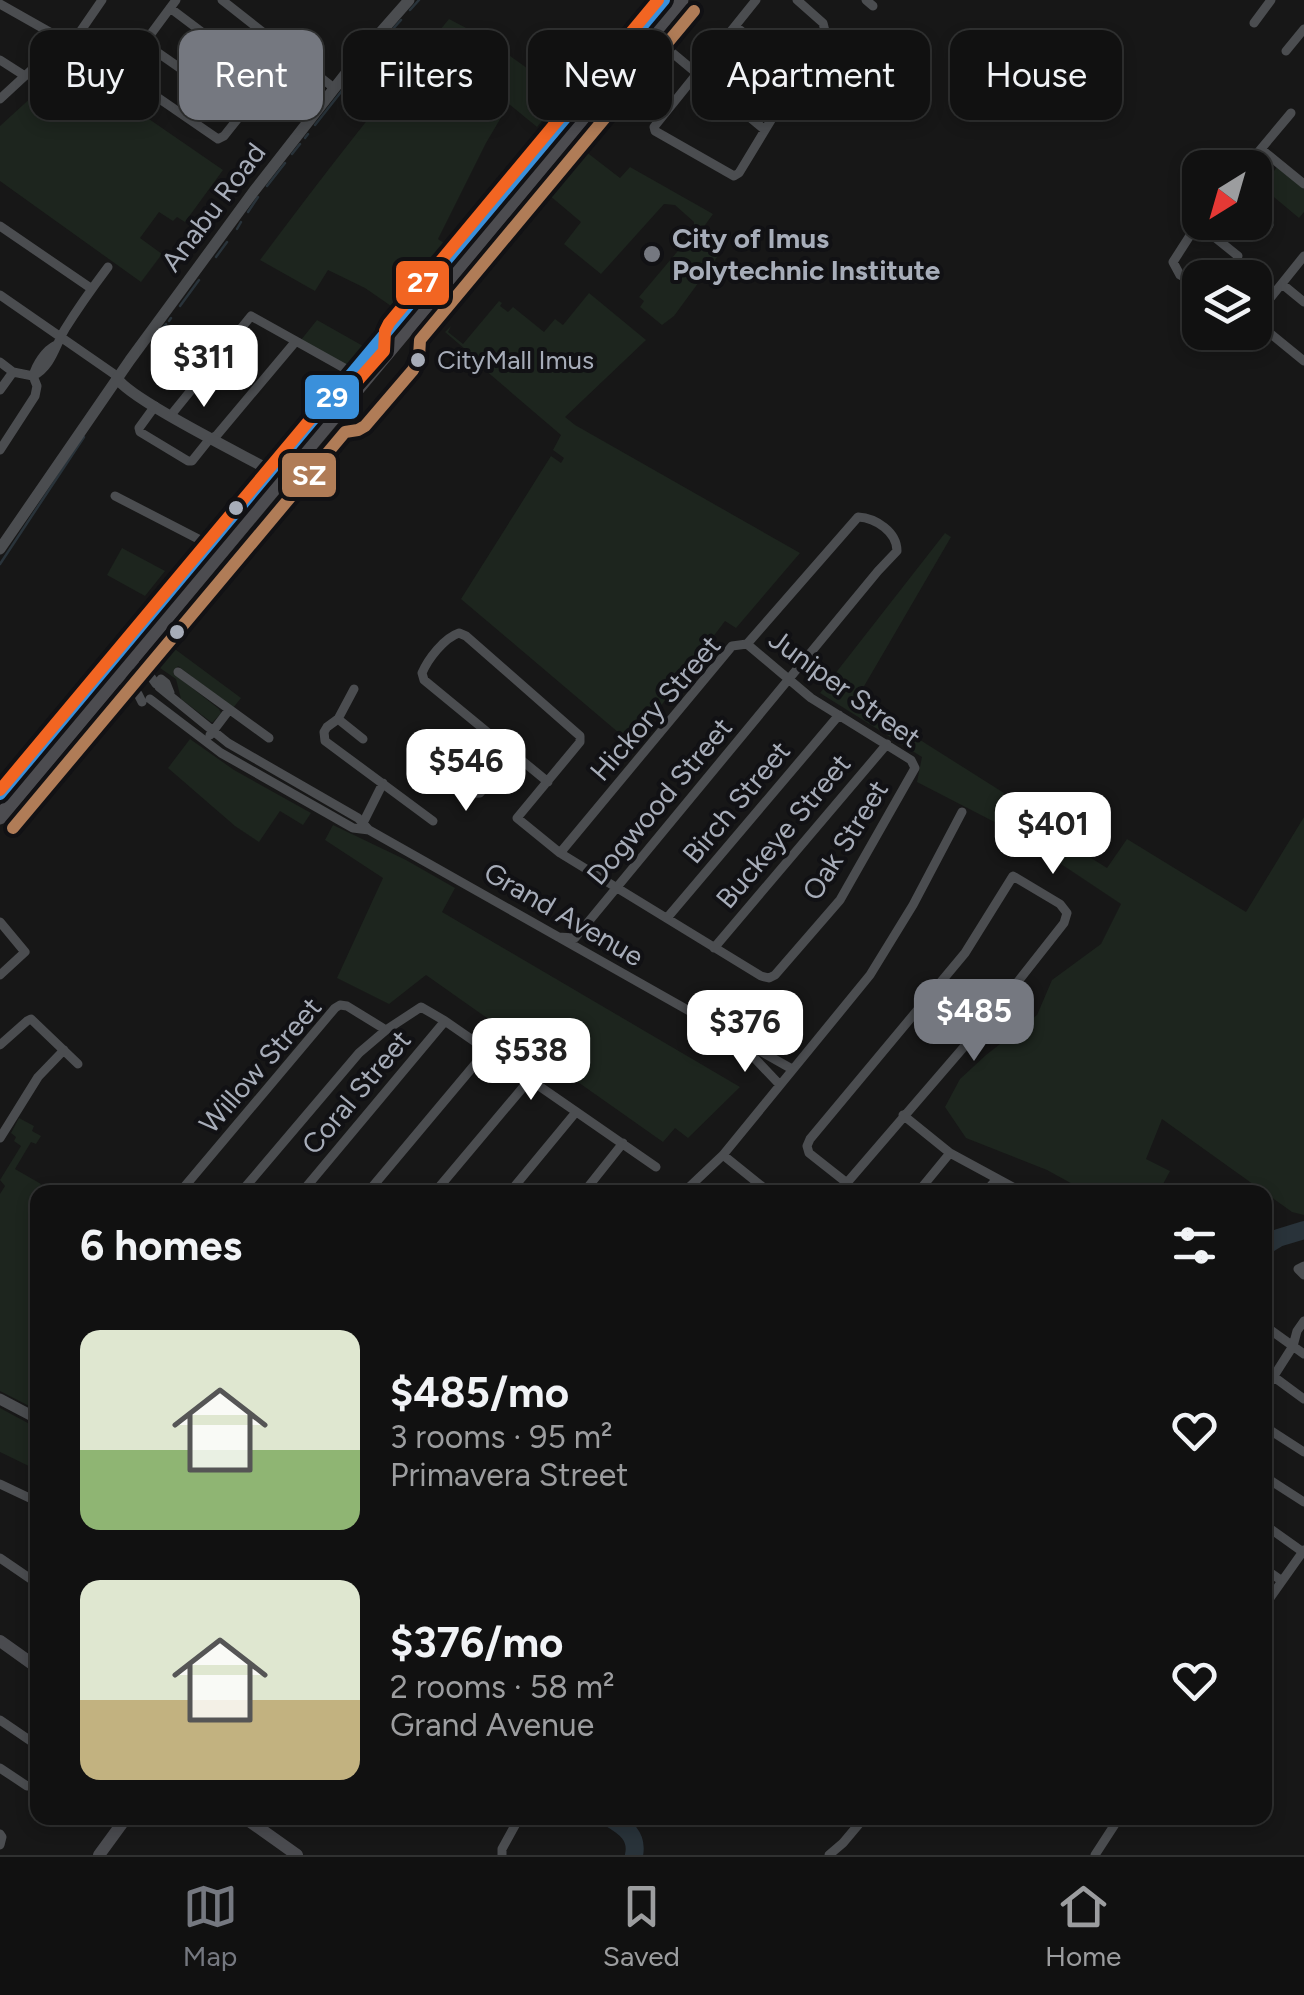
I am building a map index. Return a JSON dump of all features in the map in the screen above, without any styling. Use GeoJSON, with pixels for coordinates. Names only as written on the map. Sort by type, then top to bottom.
{"type":"FeatureCollection","features":[{"type":"Feature","properties":{"kind":"highway"},"geometry":{"type":"LineString","coordinates":[[647,30],[664,0]]}},
{"type":"Feature","properties":{"kind":"highway"},"geometry":{"type":"LineString","coordinates":[[647,30],[681,0]]}},
{"type":"Feature","properties":{"kind":"highway"},"geometry":{"type":"LineString","coordinates":[[0,818],[117,677],[125,656],[210,545],[277,474],[355,372],[572,120]]}},
{"type":"Feature","properties":{"kind":"highway"},"geometry":{"type":"LineString","coordinates":[[0,794],[125,656],[573,120]]}},
{"type":"Feature","properties":{"kind":"main road"},"geometry":{"type":"LineString","coordinates":[[0,1641],[30,1663]]}},
{"type":"Feature","properties":{"kind":"main road"},"geometry":{"type":"LineString","coordinates":[[99,1855],[121,1825]]}},
{"type":"Feature","properties":{"kind":"main road"},"geometry":{"type":"LineString","coordinates":[[255,1825],[297,1855]]}},
{"type":"Feature","properties":{"kind":"street"},"geometry":{"type":"LineString","coordinates":[[81,30],[102,0]]}},
{"type":"Feature","properties":{"kind":"street"},"geometry":{"type":"LineString","coordinates":[[222,0],[260,30]]}},
{"type":"Feature","properties":{"kind":"street","name":"Anabu Road"},"geometry":{"type":"LineString","coordinates":[[0,550],[117,378],[260,184],[408,0]]}},
{"type":"Feature","properties":{"kind":"street"},"geometry":{"type":"LineString","coordinates":[[731,30],[756,0]]}},
{"type":"Feature","properties":{"kind":"street"},"geometry":{"type":"LineString","coordinates":[[797,0],[822,21],[823,30]]}},
{"type":"Feature","properties":{"kind":"street"},"geometry":{"type":"LineString","coordinates":[[1254,23],[1271,0]]}},
{"type":"Feature","properties":{"kind":"street"},"geometry":{"type":"LineString","coordinates":[[0,4],[45,30]]}},
{"type":"Feature","properties":{"kind":"street"},"geometry":{"type":"LineString","coordinates":[[154,30],[173,4],[205,30]]}},
{"type":"Feature","properties":{"kind":"street"},"geometry":{"type":"LineString","coordinates":[[734,26],[739,30]]}},
{"type":"Feature","properties":{"kind":"street"},"geometry":{"type":"LineString","coordinates":[[1286,51],[1304,29]]}},
{"type":"Feature","properties":{"kind":"street"},"geometry":{"type":"LineString","coordinates":[[672,52],[692,69]]}},
{"type":"Feature","properties":{"kind":"street"},"geometry":{"type":"LineString","coordinates":[[0,60],[25,76]]}},
{"type":"Feature","properties":{"kind":"street"},"geometry":{"type":"LineString","coordinates":[[0,99],[30,71]]}},
{"type":"Feature","properties":{"kind":"street"},"geometry":{"type":"LineString","coordinates":[[692,77],[654,126],[655,131],[734,176],[771,120]]}},
{"type":"Feature","properties":{"kind":"street"},"geometry":{"type":"LineString","coordinates":[[323,79],[334,88]]}},
{"type":"Feature","properties":{"kind":"street"},"geometry":{"type":"LineString","coordinates":[[1292,113],[1261,149],[1302,178]]}},
{"type":"Feature","properties":{"kind":"street"},"geometry":{"type":"LineString","coordinates":[[190,120],[220,139],[237,120]]}},
{"type":"Feature","properties":{"kind":"street"},"geometry":{"type":"LineString","coordinates":[[753,120],[765,130]]}},
{"type":"Feature","properties":{"kind":"street"},"geometry":{"type":"LineString","coordinates":[[0,226],[92,288]]}},
{"type":"Feature","properties":{"kind":"street"},"geometry":{"type":"LineString","coordinates":[[1182,276],[1173,262],[1187,240]]}},
{"type":"Feature","properties":{"kind":"street"},"geometry":{"type":"LineString","coordinates":[[1219,240],[1238,256]]}},
{"type":"Feature","properties":{"kind":"street"},"geometry":{"type":"LineString","coordinates":[[1272,297],[1304,256]]}},
{"type":"Feature","properties":{"kind":"street"},"geometry":{"type":"LineString","coordinates":[[0,362],[13,372],[34,376],[44,368],[108,267]]}},
{"type":"Feature","properties":{"kind":"street"},"geometry":{"type":"LineString","coordinates":[[1282,284],[1304,302]]}},
{"type":"Feature","properties":{"kind":"street"},"geometry":{"type":"LineString","coordinates":[[0,295],[58,341],[114,374],[121,385],[277,474]]}},
{"type":"Feature","properties":{"kind":"street"},"geometry":{"type":"LineString","coordinates":[[171,415],[251,316],[355,372]]}},
{"type":"Feature","properties":{"kind":"street"},"geometry":{"type":"LineString","coordinates":[[1272,334],[1304,361]]}},
{"type":"Feature","properties":{"kind":"street"},"geometry":{"type":"LineString","coordinates":[[155,406],[140,432],[192,461],[296,341]]}},
{"type":"Feature","properties":{"kind":"street"},"geometry":{"type":"LineString","coordinates":[[0,390],[13,372]]}},
{"type":"Feature","properties":{"kind":"street"},"geometry":{"type":"LineString","coordinates":[[0,450],[37,393],[34,376]]}},
{"type":"Feature","properties":{"kind":"street"},"geometry":{"type":"LineString","coordinates":[[116,496],[210,545]]}},
{"type":"Feature","properties":{"kind":"street","name":"Hickory Street"},"geometry":{"type":"LineString","coordinates":[[560,853],[732,646],[747,644],[858,517],[869,517],[892,534],[897,551],[789,680]]}},
{"type":"Feature","properties":{"kind":"street"},"geometry":{"type":"LineString","coordinates":[[548,782],[424,680],[425,666],[451,636],[466,636],[580,736],[580,742],[548,782],[518,818],[560,853],[714,948]]}},
{"type":"Feature","properties":{"kind":"street","name":"Juniper Street"},"geometry":{"type":"LineString","coordinates":[[747,644],[789,680],[911,760],[916,768]]}},
{"type":"Feature","properties":{"kind":"street","name":"Grand Avenue"},"geometry":{"type":"LineString","coordinates":[[125,656],[157,681],[167,684],[171,696],[244,753],[792,1069]]}},
{"type":"Feature","properties":{"kind":"street"},"geometry":{"type":"LineString","coordinates":[[178,672],[269,738]]}},
{"type":"Feature","properties":{"kind":"street","name":"Grand Avenue"},"geometry":{"type":"LineString","coordinates":[[117,677],[238,763],[353,828],[366,826]]}},
{"type":"Feature","properties":{"kind":"street","name":"Dogwood Street"},"geometry":{"type":"LineString","coordinates":[[558,936],[575,938],[789,680]]}},
{"type":"Feature","properties":{"kind":"street"},"geometry":{"type":"LineString","coordinates":[[354,690],[338,719],[324,732],[325,741],[433,821]]}},
{"type":"Feature","properties":{"kind":"street"},"geometry":{"type":"LineString","coordinates":[[206,741],[229,710]]}},
{"type":"Feature","properties":{"kind":"street","name":"Birch Street"},"geometry":{"type":"LineString","coordinates":[[667,918],[839,715]]}},
{"type":"Feature","properties":{"kind":"street"},"geometry":{"type":"LineString","coordinates":[[338,719],[363,739]]}},
{"type":"Feature","properties":{"kind":"street","name":"Buckeye Street"},"geometry":{"type":"LineString","coordinates":[[714,948],[887,744]]}},
{"type":"Feature","properties":{"kind":"street"},"geometry":{"type":"LineString","coordinates":[[444,781],[465,794],[480,794],[513,754]]}},
{"type":"Feature","properties":{"kind":"street","name":"Oak Street"},"geometry":{"type":"LineString","coordinates":[[714,948],[761,976],[776,975],[840,900],[916,768]]}},
{"type":"Feature","properties":{"kind":"street"},"geometry":{"type":"LineString","coordinates":[[294,794],[300,784]]}},
{"type":"Feature","properties":{"kind":"street"},"geometry":{"type":"LineString","coordinates":[[366,826],[383,784]]}},
{"type":"Feature","properties":{"kind":"street"},"geometry":{"type":"LineString","coordinates":[[691,1185],[723,1155],[870,975],[913,905],[962,812]]}},
{"type":"Feature","properties":{"kind":"street"},"geometry":{"type":"LineString","coordinates":[[840,1185],[810,1153],[810,1139],[965,953],[1013,876],[1060,904],[1068,913],[1064,924],[846,1185]]}},
{"type":"Feature","properties":{"kind":"street"},"geometry":{"type":"LineString","coordinates":[[0,922],[25,952],[0,976]]}},
{"type":"Feature","properties":{"kind":"street","name":"Willow Street"},"geometry":{"type":"LineString","coordinates":[[186,1185],[335,1008],[346,1006],[386,1030]]}},
{"type":"Feature","properties":{"kind":"street"},"geometry":{"type":"LineString","coordinates":[[247,1185],[359,1054],[386,1030],[422,1007],[656,1167]]}},
{"type":"Feature","properties":{"kind":"street"},"geometry":{"type":"LineString","coordinates":[[0,1045],[31,1019],[78,1064]]}},
{"type":"Feature","properties":{"kind":"street","name":"Coral Street"},"geometry":{"type":"LineString","coordinates":[[308,1185],[446,1021]]}},
{"type":"Feature","properties":{"kind":"street","name":"Grand Avenue"},"geometry":{"type":"LineString","coordinates":[[735,1038],[780,1085]]}},
{"type":"Feature","properties":{"kind":"street"},"geometry":{"type":"LineString","coordinates":[[0,1138],[38,1077],[64,1050]]}},
{"type":"Feature","properties":{"kind":"street"},"geometry":{"type":"LineString","coordinates":[[374,1185],[487,1050]]}},
{"type":"Feature","properties":{"kind":"street"},"geometry":{"type":"LineString","coordinates":[[440,1185],[530,1078]]}},
{"type":"Feature","properties":{"kind":"street"},"geometry":{"type":"LineString","coordinates":[[516,1185],[576,1112]]}},
{"type":"Feature","properties":{"kind":"street"},"geometry":{"type":"LineString","coordinates":[[904,1115],[950,1153],[1010,1185]]}},
{"type":"Feature","properties":{"kind":"street"},"geometry":{"type":"LineString","coordinates":[[590,1185],[623,1144]]}},
{"type":"Feature","properties":{"kind":"street"},"geometry":{"type":"LineString","coordinates":[[924,1185],[950,1153]]}},
{"type":"Feature","properties":{"kind":"street"},"geometry":{"type":"LineString","coordinates":[[723,1155],[760,1185]]}},
{"type":"Feature","properties":{"kind":"street"},"geometry":{"type":"LineString","coordinates":[[991,1185],[997,1178]]}},
{"type":"Feature","properties":{"kind":"street"},"geometry":{"type":"LineString","coordinates":[[1304,1266],[1298,1269],[1304,1274]]}},
{"type":"Feature","properties":{"kind":"street"},"geometry":{"type":"LineString","coordinates":[[1272,1380],[1304,1322]]}},
{"type":"Feature","properties":{"kind":"street"},"geometry":{"type":"LineString","coordinates":[[1272,1331],[1304,1354]]}},
{"type":"Feature","properties":{"kind":"street"},"geometry":{"type":"LineString","coordinates":[[1274,1377],[1304,1399]]}},
{"type":"Feature","properties":{"kind":"street"},"geometry":{"type":"LineString","coordinates":[[0,1399],[30,1415]]}},
{"type":"Feature","properties":{"kind":"street"},"geometry":{"type":"LineString","coordinates":[[1272,1431],[1304,1452]]}},
{"type":"Feature","properties":{"kind":"street"},"geometry":{"type":"LineString","coordinates":[[1272,1481],[1304,1502]]}},
{"type":"Feature","properties":{"kind":"street"},"geometry":{"type":"LineString","coordinates":[[0,1484],[30,1498]]}},
{"type":"Feature","properties":{"kind":"street"},"geometry":{"type":"LineString","coordinates":[[1272,1529],[1304,1551],[1272,1595]]}},
{"type":"Feature","properties":{"kind":"street"},"geometry":{"type":"LineString","coordinates":[[0,1558],[30,1579]]}},
{"type":"Feature","properties":{"kind":"street"},"geometry":{"type":"LineString","coordinates":[[1272,1573],[1282,1581]]}},
{"type":"Feature","properties":{"kind":"street"},"geometry":{"type":"LineString","coordinates":[[0,1720],[30,1741]]}},
{"type":"Feature","properties":{"kind":"street"},"geometry":{"type":"LineString","coordinates":[[0,1768],[30,1785]]}},
{"type":"Feature","properties":{"kind":"street"},"geometry":{"type":"LineString","coordinates":[[502,1855],[512,1825]]}},
{"type":"Feature","properties":{"kind":"street"},"geometry":{"type":"LineString","coordinates":[[829,1855],[858,1825]]}},
{"type":"Feature","properties":{"kind":"street"},"geometry":{"type":"LineString","coordinates":[[1095,1855],[1114,1825]]}},
{"type":"Feature","properties":{"kind":"shaded area"},"geometry":{"type":"Polygon","coordinates":[[[449,19],[468,30],[440,30],[449,19]]]}},
{"type":"Feature","properties":{"kind":"shaded area"},"geometry":{"type":"Polygon","coordinates":[[[508,55],[528,70],[528,120],[509,104],[508,55]]]}},
{"type":"Feature","properties":{"kind":"shaded area"},"geometry":{"type":"Polygon","coordinates":[[[30,99],[30,120],[150,120],[223,170],[185,222],[177,217],[173,221],[159,212],[140,238],[162,254],[141,282],[0,181],[0,126],[30,99]]]}},
{"type":"Feature","properties":{"kind":"shaded area"},"geometry":{"type":"Polygon","coordinates":[[[368,120],[500,120],[438,239],[447,245],[394,308],[328,270],[315,291],[260,260],[368,120]]]}},
{"type":"Feature","properties":{"kind":"shaded area"},"geometry":{"type":"Polygon","coordinates":[[[572,141],[620,178],[630,167],[713,214],[700,232],[726,245],[674,316],[662,325],[640,307],[644,301],[639,297],[693,233],[694,222],[675,205],[664,204],[601,274],[564,244],[581,222],[536,184],[572,141]]]}},
{"type":"Feature","properties":{"kind":"shaded area"},"geometry":{"type":"Polygon","coordinates":[[[1277,167],[1304,189],[1304,212],[1299,218],[1272,195],[1272,174],[1277,167]]]}},
{"type":"Feature","properties":{"kind":"shaded area"},"geometry":{"type":"Polygon","coordinates":[[[589,293],[646,340],[565,417],[800,553],[736,628],[725,621],[632,744],[461,599],[551,456],[561,463],[564,458],[553,450],[561,435],[445,332],[451,326],[448,332],[463,344],[499,301],[508,312],[513,307],[544,332],[555,319],[563,325],[589,293]]]}},
{"type":"Feature","properties":{"kind":"shaded area"},"geometry":{"type":"Polygon","coordinates":[[[317,320],[363,346],[347,366],[301,340],[317,320]]]}},
{"type":"Feature","properties":{"kind":"shaded area"},"geometry":{"type":"Polygon","coordinates":[[[945,533],[951,537],[856,700],[903,728],[899,736],[912,744],[917,738],[1004,793],[1000,801],[1107,868],[1127,839],[1246,912],[1304,817],[1304,1215],[1292,1212],[1272,1198],[1272,1185],[1254,1185],[1162,1119],[1146,1159],[1170,1171],[1163,1185],[1074,1185],[966,1138],[945,1107],[960,1079],[1037,1015],[1052,980],[1101,944],[1121,904],[1010,830],[917,782],[922,757],[820,693],[945,533]]]}},
{"type":"Feature","properties":{"kind":"shaded area"},"geometry":{"type":"Polygon","coordinates":[[[122,548],[165,571],[145,596],[107,575],[122,548]]]}},
{"type":"Feature","properties":{"kind":"shaded area"},"geometry":{"type":"Polygon","coordinates":[[[160,638],[241,698],[233,708],[178,666],[173,673],[221,713],[211,722],[181,699],[176,679],[144,657],[160,638]]]}},
{"type":"Feature","properties":{"kind":"shaded area"},"geometry":{"type":"Polygon","coordinates":[[[190,739],[234,770],[311,813],[303,825],[280,811],[259,842],[235,826],[168,768],[190,739]]]}},
{"type":"Feature","properties":{"kind":"shaded area"},"geometry":{"type":"Polygon","coordinates":[[[333,825],[455,888],[442,912],[740,1087],[688,1138],[675,1128],[663,1142],[426,975],[389,1004],[337,978],[383,878],[325,840],[333,825]]]}},
{"type":"Feature","properties":{"kind":"shaded area"},"geometry":{"type":"Polygon","coordinates":[[[19,1118],[34,1126],[32,1131],[41,1136],[36,1144],[31,1142],[15,1169],[41,1184],[30,1185],[30,1406],[0,1391],[0,1194],[5,1186],[0,1180],[21,1146],[11,1133],[19,1118]]]}},
{"type":"Feature","properties":{"kind":"shaded area"},"geometry":{"type":"Polygon","coordinates":[[[0,1408],[30,1424],[30,1467],[0,1452],[0,1408]]]}},
{"type":"Feature","properties":{"kind":"waterway"},"geometry":{"type":"LineString","coordinates":[[410,10],[419,0]]}},
{"type":"Feature","properties":{"kind":"waterway"},"geometry":{"type":"LineString","coordinates":[[315,125],[401,20]]}},
{"type":"Feature","properties":{"kind":"waterway"},"geometry":{"type":"LineString","coordinates":[[305,138],[308,134]]}},
{"type":"Feature","properties":{"kind":"waterway"},"geometry":{"type":"LineString","coordinates":[[292,154],[300,144]]}},
{"type":"Feature","properties":{"kind":"waterway"},"geometry":{"type":"LineString","coordinates":[[267,186],[285,163]]}},
{"type":"Feature","properties":{"kind":"waterway"},"geometry":{"type":"LineString","coordinates":[[248,212],[258,197]]}},
{"type":"Feature","properties":{"kind":"waterway"},"geometry":{"type":"LineString","coordinates":[[237,229],[241,222]]}},
{"type":"Feature","properties":{"kind":"waterway"},"geometry":{"type":"LineString","coordinates":[[216,257],[227,242]]}},
{"type":"Feature","properties":{"kind":"waterway"},"geometry":{"type":"LineString","coordinates":[[180,306],[199,280]]}},
{"type":"Feature","properties":{"kind":"waterway"},"geometry":{"type":"LineString","coordinates":[[152,342],[166,324]]}},
{"type":"Feature","properties":{"kind":"waterway"},"geometry":{"type":"LineString","coordinates":[[0,564],[84,437]]}},
{"type":"Feature","properties":{"kind":"waterway"},"geometry":{"type":"LineString","coordinates":[[1272,1242],[1304,1230]]}},
{"type":"Feature","properties":{"kind":"waterway"},"geometry":{"type":"LineString","coordinates":[[620,1825],[632,1837],[634,1855]]}},
{"type":"Feature","properties":{"kind":"transit line","name":"27"},"geometry":{"type":"LineString","coordinates":[[0,790],[323,404],[344,396],[384,351],[389,323],[658,0]]}},
{"type":"Feature","properties":{"kind":"transit line","name":"29"},"geometry":{"type":"LineString","coordinates":[[0,794],[664,0]]}},
{"type":"Feature","properties":{"kind":"transit line","name":"SZ"},"geometry":{"type":"LineString","coordinates":[[13,828],[345,432],[365,426],[413,370],[420,340],[694,11]]}},
{"type":"Feature","properties":{"kind":"place","name":"City of Imus Polytechnic Institute"},"geometry":{"type":"Point","coordinates":[652,254]}},
{"type":"Feature","properties":{"kind":"place","name":"CityMall Imus"},"geometry":{"type":"Point","coordinates":[418,360]}}]}
